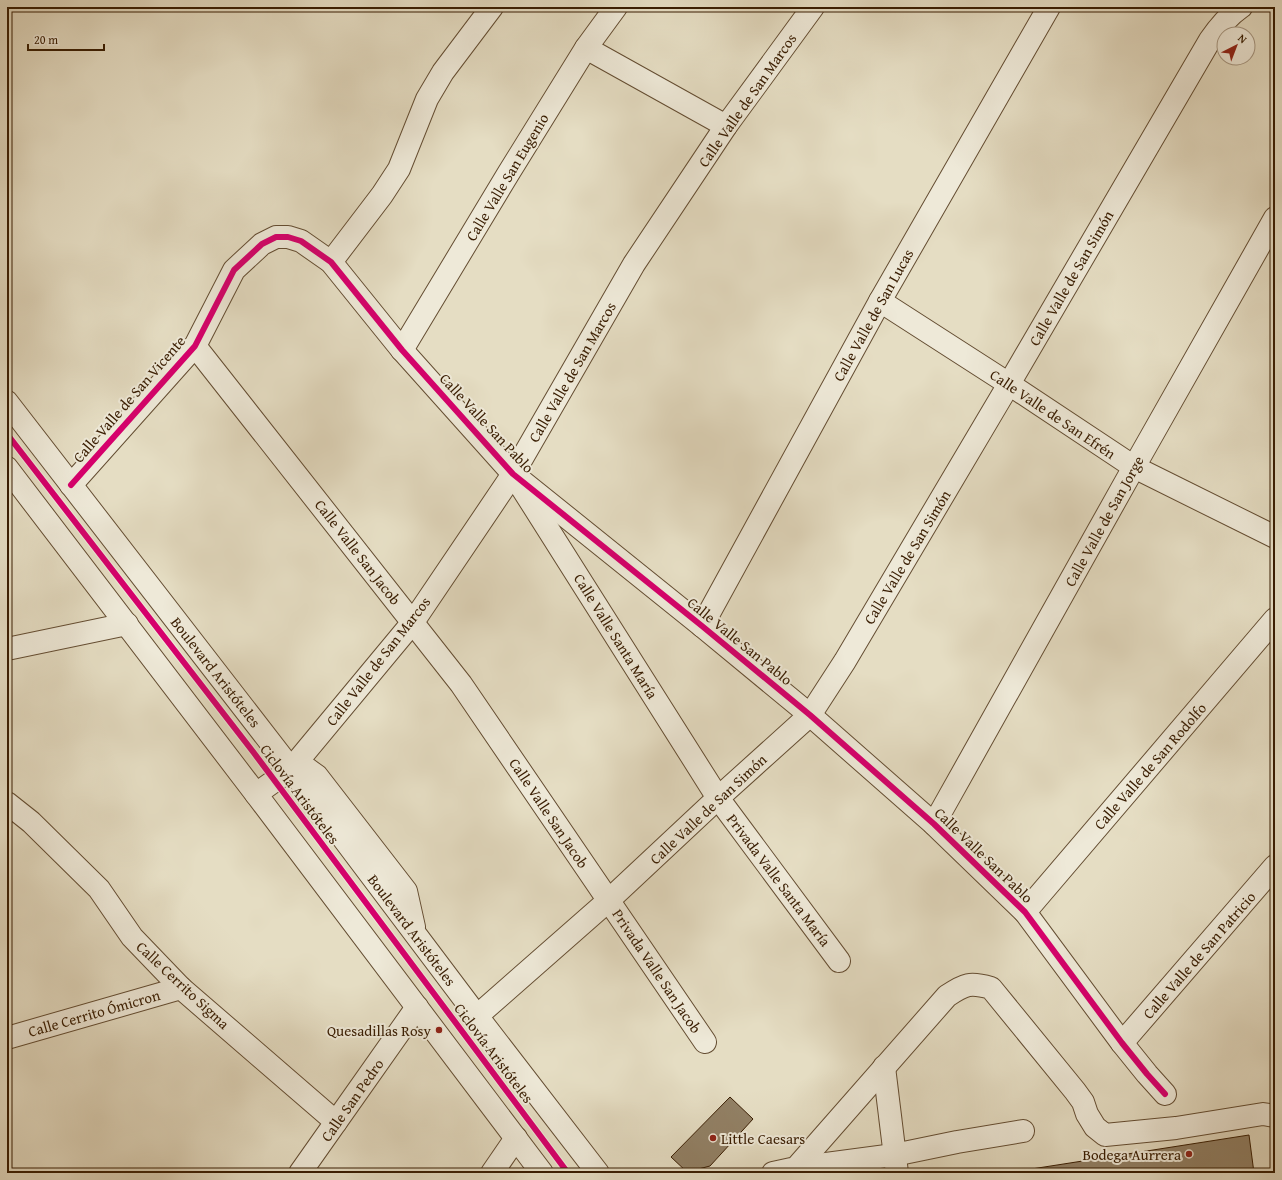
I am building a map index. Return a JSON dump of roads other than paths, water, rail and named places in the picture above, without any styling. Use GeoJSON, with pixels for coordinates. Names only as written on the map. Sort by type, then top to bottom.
{"type":"FeatureCollection","features":[{"type":"Feature","properties":{"kind":"street"},"geometry":{"type":"LineString","coordinates":[[331,262],[382,195],[399,169],[427,99],[443,72],[492,7]]}},
{"type":"Feature","properties":{"kind":"street","name":"Calle Valle San Eugenio"},"geometry":{"type":"LineString","coordinates":[[402,350],[586,48],[616,7]]}},
{"type":"Feature","properties":{"kind":"street","name":"Calle Valle de San Marcos"},"geometry":{"type":"LineString","coordinates":[[256,794],[291,769],[413,622],[513,474],[634,264],[726,126],[813,7]]}},
{"type":"Feature","properties":{"kind":"street","name":"Calle Valle de San Lucas"},"geometry":{"type":"LineString","coordinates":[[702,626],[880,301],[1049,7]]}},
{"type":"Feature","properties":{"kind":"street","name":"Calle Valle de San Simón"},"geometry":{"type":"LineString","coordinates":[[477,1016],[610,900],[718,798],[810,715],[845,661],[1210,40],[1219,26],[1236,10]]}},
{"type":"Feature","properties":{"kind":"street"},"geometry":{"type":"LineString","coordinates":[[586,48],[726,126]]}},
{"type":"Feature","properties":{"kind":"street","name":"Calle Valle de San Jorge"},"geometry":{"type":"LineString","coordinates":[[934,824],[1275,218]]}},
{"type":"Feature","properties":{"kind":"street","name":"Calle Valle San Pablo"},"geometry":{"type":"LineString","coordinates":[[276,237],[288,237],[301,241],[331,262],[402,350],[513,474],[810,715],[934,824],[1025,912],[1122,1042],[1165,1094]]}},
{"type":"Feature","properties":{"kind":"street","name":"Calle Valle de San Vicente"},"geometry":{"type":"LineString","coordinates":[[71,485],[195,346],[234,270],[262,244],[276,237]]}},
{"type":"Feature","properties":{"kind":"street","name":"Calle Valle de San Efrén"},"geometry":{"type":"LineString","coordinates":[[880,301],[1134,467],[1275,537]]}},
{"type":"Feature","properties":{"kind":"street","name":"Calle Valle San Jacob"},"geometry":{"type":"LineString","coordinates":[[195,346],[461,684],[610,900]]}},
{"type":"Feature","properties":{"kind":"street","name":"Boulevard Aristóteles"},"geometry":{"type":"LineString","coordinates":[[7,402],[291,769],[477,1016],[598,1173]]}},
{"type":"Feature","properties":{"kind":"street"},"geometry":{"type":"LineString","coordinates":[[7,468],[127,624],[542,1173]]}},
{"type":"Feature","properties":{"kind":"street","name":"Calle Valle Santa María"},"geometry":{"type":"LineString","coordinates":[[513,474],[718,798]]}},
{"type":"Feature","properties":{"kind":"street","name":"Calle Valle de San Rodolfo"},"geometry":{"type":"LineString","coordinates":[[1025,912],[1275,619]]}},
{"type":"Feature","properties":{"kind":"street"},"geometry":{"type":"LineString","coordinates":[[7,649],[127,624]]}},
{"type":"Feature","properties":{"kind":"street","name":"Privada Valle Santa María"},"geometry":{"type":"LineString","coordinates":[[718,798],[839,961]]}},
{"type":"Feature","properties":{"kind":"street","name":"Calle Cerrito Sigma"},"geometry":{"type":"LineString","coordinates":[[7,803],[31,822],[99,889],[132,937],[181,988],[336,1122]]}},
{"type":"Feature","properties":{"kind":"street","name":"Calle Valle de San Patricio"},"geometry":{"type":"LineString","coordinates":[[1122,1042],[1275,866]]}},
{"type":"Feature","properties":{"kind":"street","name":"Privada Valle San Jacob"},"geometry":{"type":"LineString","coordinates":[[610,900],[705,1042]]}},
{"type":"Feature","properties":{"kind":"street"},"geometry":{"type":"LineString","coordinates":[[796,1168],[947,996],[963,985],[979,984],[991,988],[1075,1091],[1083,1102],[1087,1114],[1095,1127],[1105,1135],[1176,1128],[1263,1114],[1275,1116]]}},
{"type":"Feature","properties":{"kind":"street","name":"Calle Cerrito Ómicron"},"geometry":{"type":"LineString","coordinates":[[7,1038],[181,988]]}},
{"type":"Feature","properties":{"kind":"street","name":"Calle San Pedro"},"geometry":{"type":"LineString","coordinates":[[300,1173],[417,1007]]}},
{"type":"Feature","properties":{"kind":"street"},"geometry":{"type":"LineString","coordinates":[[884,1067],[896,1164]]}},
{"type":"Feature","properties":{"kind":"street"},"geometry":{"type":"LineString","coordinates":[[773,1173],[796,1168],[896,1164],[957,1142],[1023,1131]]}},
{"type":"Feature","properties":{"kind":"street"},"geometry":{"type":"LineString","coordinates":[[492,1173],[516,1138]]}},
{"type":"Feature","properties":{"kind":"place","name":"Quesadillas Rosy"},"geometry":{"type":"Point","coordinates":[439,1030]}},
{"type":"Feature","properties":{"kind":"place","name":"Little Caesars"},"geometry":{"type":"Point","coordinates":[713,1138]}},
{"type":"Feature","properties":{"kind":"place","name":"Bodega Aurrera"},"geometry":{"type":"Point","coordinates":[1189,1154]}}]}
